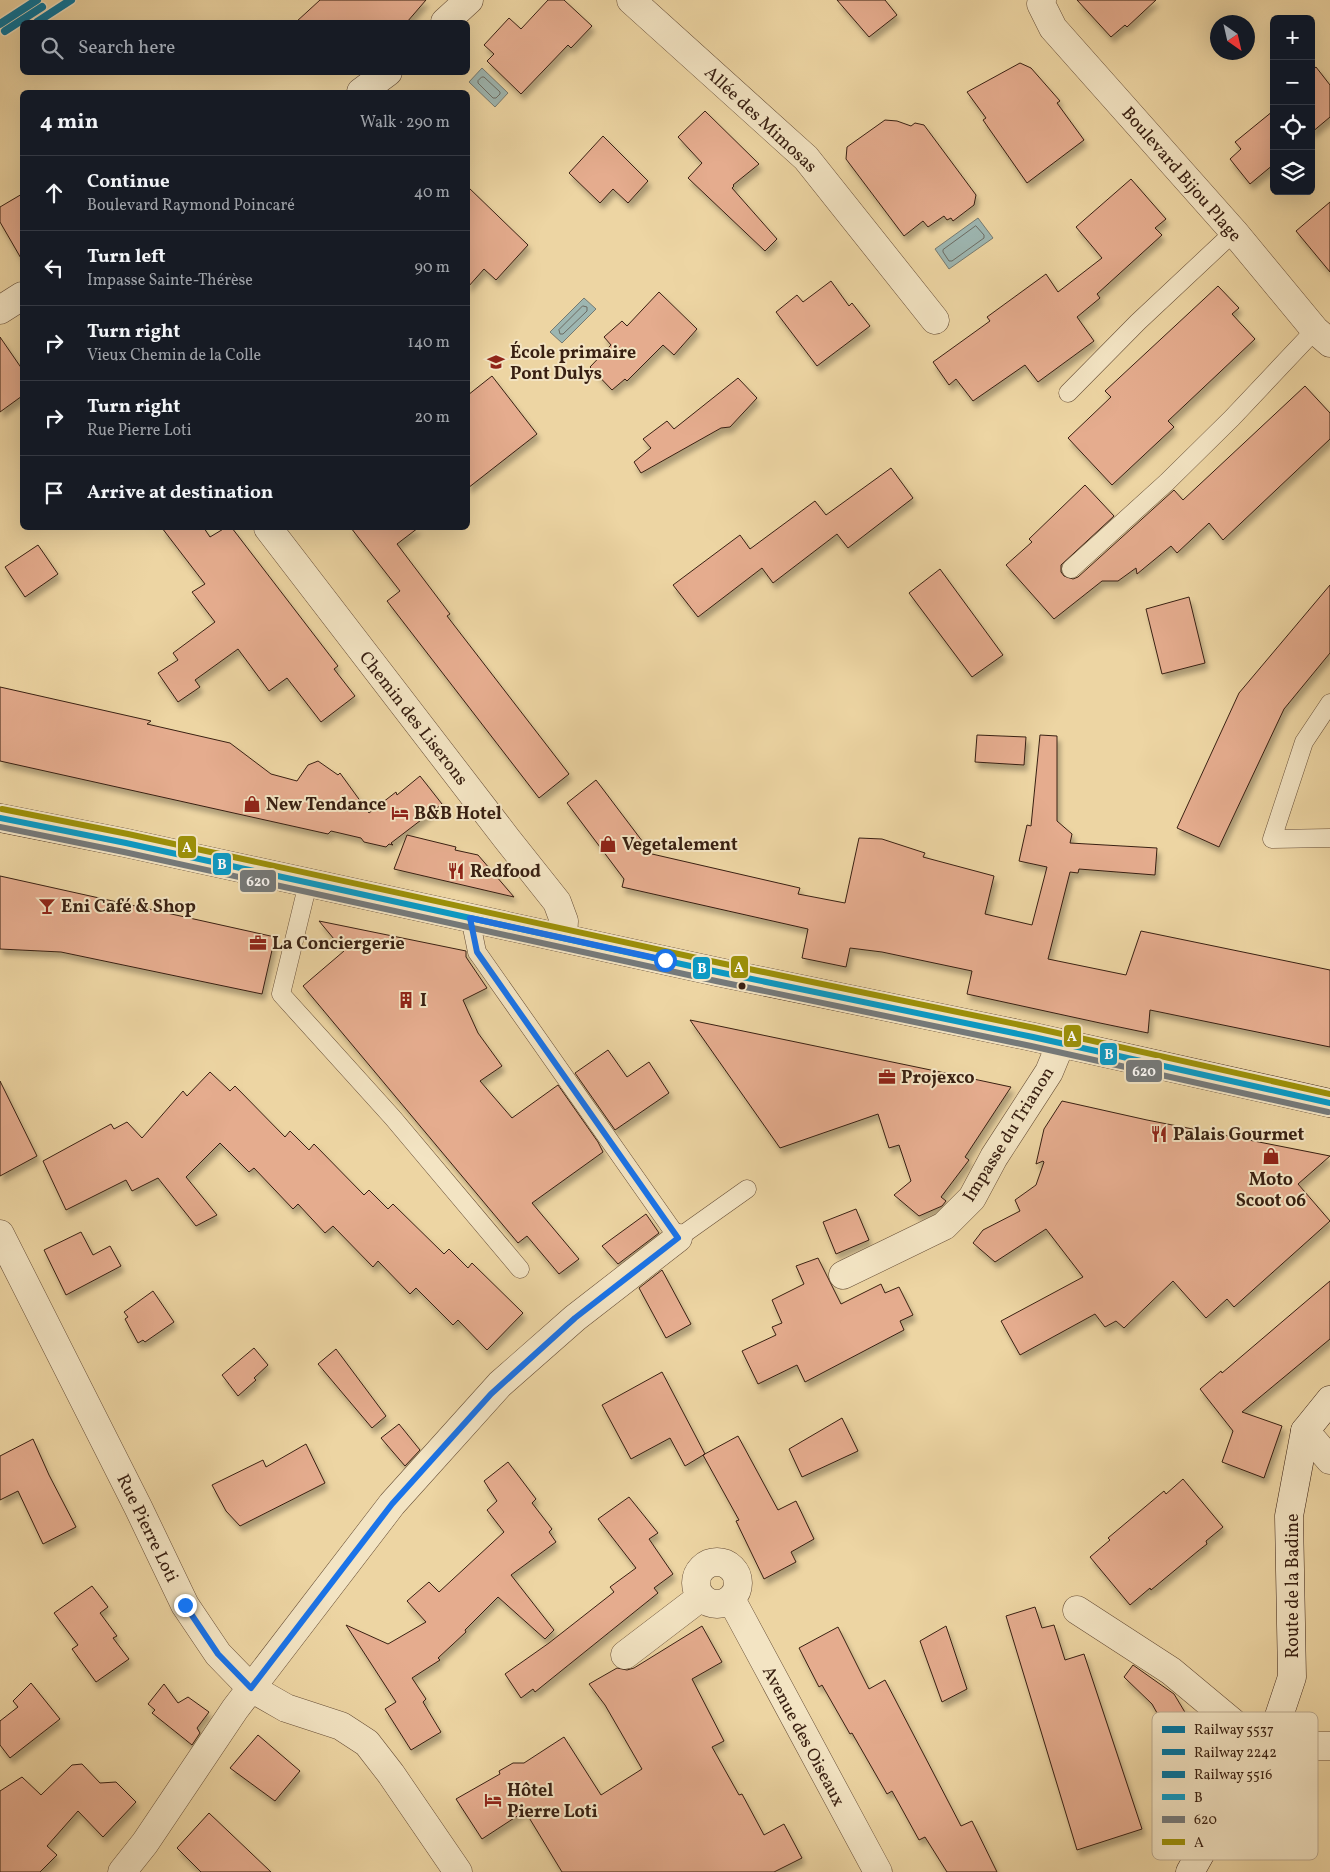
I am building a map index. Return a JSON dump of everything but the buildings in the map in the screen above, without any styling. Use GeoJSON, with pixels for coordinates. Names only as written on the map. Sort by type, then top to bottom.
{"type":"FeatureCollection","features":[{"type":"Feature","properties":{"kind":"street"},"geometry":{"type":"LineString","coordinates":[[446,20],[469,0]]}},
{"type":"Feature","properties":{"kind":"street","name":"Allée des Mimosas"},"geometry":{"type":"LineString","coordinates":[[631,0],[806,158],[935,320]]}},
{"type":"Feature","properties":{"kind":"street","name":"Boulevard Bijou Plage"},"geometry":{"type":"LineString","coordinates":[[1042,0],[1041,4],[1054,28],[1234,232],[1323,337]]}},
{"type":"Feature","properties":{"kind":"street"},"geometry":{"type":"LineString","coordinates":[[364,90],[384,75]]}},
{"type":"Feature","properties":{"kind":"street"},"geometry":{"type":"LineString","coordinates":[[0,310],[20,297]]}},
{"type":"Feature","properties":{"kind":"street","name":"Chemin des Liserons"},"geometry":{"type":"LineString","coordinates":[[270,530],[557,902],[564,921],[563,937]]}},
{"type":"Feature","properties":{"kind":"street"},"geometry":{"type":"LineString","coordinates":[[0,818],[136,845],[1330,1103]]}},
{"type":"Feature","properties":{"kind":"street","name":"Impasse du Trianon"},"geometry":{"type":"LineString","coordinates":[[843,1275],[944,1226],[972,1198],[994,1157],[1049,1072],[1061,1044]]}},
{"type":"Feature","properties":{"kind":"street","name":"Rue Pierre Loti"},"geometry":{"type":"LineString","coordinates":[[0,1234],[138,1507],[185,1605],[218,1654],[251,1688],[286,1708],[341,1726],[367,1744],[392,1774],[458,1872]]}},
{"type":"Feature","properties":{"kind":"street"},"geometry":{"type":"LineString","coordinates":[[122,1872],[145,1843],[235,1709],[392,1504],[491,1394],[575,1318],[678,1238]]}},
{"type":"Feature","properties":{"kind":"street","name":"Route de la Badine"},"geometry":{"type":"LineString","coordinates":[[1280,1712],[1292,1677],[1289,1516],[1305,1431],[1330,1400]]}},
{"type":"Feature","properties":{"kind":"street"},"geometry":{"type":"LineString","coordinates":[[1305,1431],[1330,1460]]}},
{"type":"Feature","properties":{"kind":"street"},"geometry":{"type":"LineString","coordinates":[[712,1562],[722,1562],[735,1572],[739,1584],[737,1591],[731,1599],[722,1604],[717,1604],[710,1603],[701,1597],[696,1584],[700,1570],[712,1562]]}},
{"type":"Feature","properties":{"kind":"street"},"geometry":{"type":"LineString","coordinates":[[625,1655],[701,1597]]}},
{"type":"Feature","properties":{"kind":"street","name":"Avenue des Oiseaux"},"geometry":{"type":"LineString","coordinates":[[731,1599],[878,1872]]}},
{"type":"Feature","properties":{"kind":"street"},"geometry":{"type":"LineString","coordinates":[[1077,1610],[1171,1672],[1220,1712]]}},
{"type":"Feature","properties":{"kind":"street","name":"Route de la Badine"},"geometry":{"type":"LineString","coordinates":[[1190,1872],[1197,1860]]}},
{"type":"Feature","properties":{"kind":"lane"},"geometry":{"type":"LineString","coordinates":[[1068,393],[1138,322],[1234,232]]}},
{"type":"Feature","properties":{"kind":"lane"},"geometry":{"type":"LineString","coordinates":[[1071,569],[1168,482],[1232,418],[1323,337]]}},
{"type":"Feature","properties":{"kind":"lane"},"geometry":{"type":"LineString","coordinates":[[1329,708],[1304,742],[1272,839],[1330,838]]}},
{"type":"Feature","properties":{"kind":"lane"},"geometry":{"type":"LineString","coordinates":[[308,883],[281,994],[393,1118],[520,1269]]}},
{"type":"Feature","properties":{"kind":"lane"},"geometry":{"type":"LineString","coordinates":[[470,918],[477,952],[678,1238],[747,1189]]}},
{"type":"Feature","properties":{"kind":"water"},"geometry":{"type":"Polygon","coordinates":[[[482,68],[508,93],[495,107],[469,82],[482,68]]]}},
{"type":"Feature","properties":{"kind":"water"},"geometry":{"type":"Polygon","coordinates":[[[978,218],[993,238],[949,269],[935,249],[978,218]]]}},
{"type":"Feature","properties":{"kind":"water"},"geometry":{"type":"Polygon","coordinates":[[[584,298],[596,309],[562,343],[550,332],[584,298]]]}},
{"type":"Feature","properties":{"kind":"rail line","name":"2242"},"geometry":{"type":"LineString","coordinates":[[0,24],[37,0]]}},
{"type":"Feature","properties":{"kind":"rail line","name":"5537"},"geometry":{"type":"LineString","coordinates":[[40,20],[71,0]]}},
{"type":"Feature","properties":{"kind":"rail line","name":"5516"},"geometry":{"type":"LineString","coordinates":[[22,20],[42,7]]}},
{"type":"Feature","properties":{"kind":"rail line","name":"5516"},"geometry":{"type":"LineString","coordinates":[[5,31],[20,21]]}},
{"type":"Feature","properties":{"kind":"transit line","name":"A"},"geometry":{"type":"LineString","coordinates":[[2,809],[128,834],[720,963],[1035,1028],[1330,1094]]}},
{"type":"Feature","properties":{"kind":"transit line","name":"B"},"geometry":{"type":"LineString","coordinates":[[0,818],[126,843],[718,972],[1033,1037],[1330,1103]]}},
{"type":"Feature","properties":{"kind":"transit line","name":"620"},"geometry":{"type":"LineString","coordinates":[[0,827],[124,852],[716,981],[1031,1046],[1328,1112]]}},
{"type":"Feature","properties":{"kind":"place","name":"École primaire Pont Dulys"},"geometry":{"type":"Point","coordinates":[496,362]}},
{"type":"Feature","properties":{"kind":"place","name":"New Tendance"},"geometry":{"type":"Point","coordinates":[252,804]}},
{"type":"Feature","properties":{"kind":"place","name":"B&B Hotel"},"geometry":{"type":"Point","coordinates":[400,813]}},
{"type":"Feature","properties":{"kind":"place","name":"Vegetalement"},"geometry":{"type":"Point","coordinates":[608,844]}},
{"type":"Feature","properties":{"kind":"place","name":"Redfood"},"geometry":{"type":"Point","coordinates":[456,871]}},
{"type":"Feature","properties":{"kind":"place","name":"Eni Café & Shop"},"geometry":{"type":"Point","coordinates":[47,906]}},
{"type":"Feature","properties":{"kind":"place","name":"La Conciergerie"},"geometry":{"type":"Point","coordinates":[258,943]}},
{"type":"Feature","properties":{"kind":"place","name":"I"},"geometry":{"type":"Point","coordinates":[406,1000]}},
{"type":"Feature","properties":{"kind":"place","name":"Projexco"},"geometry":{"type":"Point","coordinates":[887,1077]}},
{"type":"Feature","properties":{"kind":"place","name":"Palais Gourmet"},"geometry":{"type":"Point","coordinates":[1159,1134]}},
{"type":"Feature","properties":{"kind":"place","name":"Moto Scoot 06"},"geometry":{"type":"Point","coordinates":[1271,1156]}},
{"type":"Feature","properties":{"kind":"place","name":"Hôtel Pierre Loti"},"geometry":{"type":"Point","coordinates":[493,1800]}},
{"type":"Feature","properties":{"kind":"route"},"geometry":{"type":"LineString","coordinates":[[185,1605],[218,1654],[251,1688],[392,1504],[500,1384],[575,1318],[678,1238],[477,952],[470,918],[665,960]]}}]}
